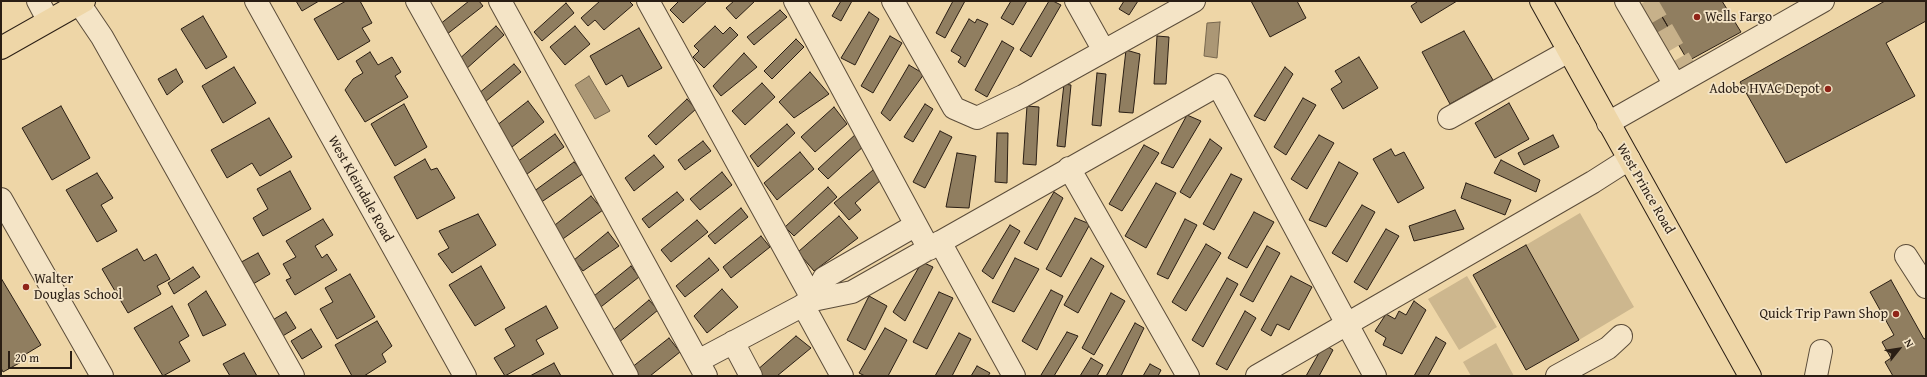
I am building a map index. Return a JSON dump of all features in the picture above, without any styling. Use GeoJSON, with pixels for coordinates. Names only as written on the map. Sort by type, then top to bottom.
{"type":"FeatureCollection","features":[{"type":"Feature","properties":{"kind":"main road","name":"West Prince Road"},"geometry":{"type":"LineString","coordinates":[[1541,1],[1750,376]]}},
{"type":"Feature","properties":{"kind":"main road"},"geometry":{"type":"LineString","coordinates":[[1,48],[81,2]]}},
{"type":"Feature","properties":{"kind":"street"},"geometry":{"type":"LineString","coordinates":[[38,1],[48,20]]}},
{"type":"Feature","properties":{"kind":"street","name":"West Kleindale Road"},"geometry":{"type":"LineString","coordinates":[[256,1],[465,376]]}},
{"type":"Feature","properties":{"kind":"street"},"geometry":{"type":"LineString","coordinates":[[417,1],[626,376]]}},
{"type":"Feature","properties":{"kind":"street"},"geometry":{"type":"LineString","coordinates":[[500,1],[702,368],[733,342],[808,303],[852,292],[1218,85],[1346,325],[1375,376]]}},
{"type":"Feature","properties":{"kind":"street"},"geometry":{"type":"LineString","coordinates":[[648,1],[808,303],[842,376]]}},
{"type":"Feature","properties":{"kind":"street"},"geometry":{"type":"LineString","coordinates":[[795,1],[916,225],[934,246],[1014,376]]}},
{"type":"Feature","properties":{"kind":"street"},"geometry":{"type":"LineString","coordinates":[[893,1],[954,108],[977,118],[1023,96],[1194,1]]}},
{"type":"Feature","properties":{"kind":"street"},"geometry":{"type":"LineString","coordinates":[[1076,1],[1104,50]]}},
{"type":"Feature","properties":{"kind":"street"},"geometry":{"type":"LineString","coordinates":[[1626,1],[1674,85]]}},
{"type":"Feature","properties":{"kind":"street"},"geometry":{"type":"LineString","coordinates":[[1608,123],[1823,1]]}},
{"type":"Feature","properties":{"kind":"street"},"geometry":{"type":"LineString","coordinates":[[81,2],[293,376]]}},
{"type":"Feature","properties":{"kind":"street"},"geometry":{"type":"LineString","coordinates":[[1449,118],[1568,51]]}},
{"type":"Feature","properties":{"kind":"street"},"geometry":{"type":"LineString","coordinates":[[1257,376],[1593,182],[1628,159]]}},
{"type":"Feature","properties":{"kind":"street"},"geometry":{"type":"LineString","coordinates":[[1069,168],[1188,376]]}},
{"type":"Feature","properties":{"kind":"street"},"geometry":{"type":"LineString","coordinates":[[1,198],[102,376]]}},
{"type":"Feature","properties":{"kind":"street"},"geometry":{"type":"LineString","coordinates":[[808,303],[824,278],[916,225]]}},
{"type":"Feature","properties":{"kind":"street"},"geometry":{"type":"LineString","coordinates":[[1906,256],[1926,287]]}},
{"type":"Feature","properties":{"kind":"street"},"geometry":{"type":"LineString","coordinates":[[1557,376],[1608,348],[1620,336]]}},
{"type":"Feature","properties":{"kind":"street"},"geometry":{"type":"LineString","coordinates":[[733,342],[751,376]]}},
{"type":"Feature","properties":{"kind":"street"},"geometry":{"type":"LineString","coordinates":[[1816,376],[1821,351]]}},
{"type":"Feature","properties":{"kind":"shaded area"},"geometry":{"type":"Polygon","coordinates":[[[1220,22],[1217,58],[1204,56],[1207,23],[1220,22]]]}},
{"type":"Feature","properties":{"kind":"shaded area"},"geometry":{"type":"Polygon","coordinates":[[[589,76],[610,111],[595,119],[575,85],[589,76]]]}},
{"type":"Feature","properties":{"kind":"shaded area"},"geometry":{"type":"Polygon","coordinates":[[[1580,213],[1634,307],[1579,340],[1526,245],[1580,213]]]}},
{"type":"Feature","properties":{"kind":"shaded area"},"geometry":{"type":"Polygon","coordinates":[[[1467,276],[1497,327],[1459,350],[1428,299],[1467,276]]]}},
{"type":"Feature","properties":{"kind":"shaded area"},"geometry":{"type":"Polygon","coordinates":[[[1496,343],[1514,376],[1471,376],[1463,362],[1496,343]]]}},
{"type":"Feature","properties":{"kind":"building"},"geometry":{"type":"Polygon","coordinates":[[[296,1],[319,1],[302,11],[296,1]]]}},
{"type":"Feature","properties":{"kind":"building"},"geometry":{"type":"Polygon","coordinates":[[[346,1],[360,1],[372,23],[362,28],[370,41],[338,60],[314,19],[346,1]]]}},
{"type":"Feature","properties":{"kind":"building"},"geometry":{"type":"Polygon","coordinates":[[[469,1],[479,1],[483,6],[446,35],[439,25],[469,1]]]}},
{"type":"Feature","properties":{"kind":"building"},"geometry":{"type":"Polygon","coordinates":[[[600,1],[629,1],[633,5],[604,30],[595,20],[588,26],[581,18],[600,1]]]}},
{"type":"Feature","properties":{"kind":"building"},"geometry":{"type":"Polygon","coordinates":[[[679,1],[707,1],[683,23],[670,10],[679,1]]]}},
{"type":"Feature","properties":{"kind":"building"},"geometry":{"type":"Polygon","coordinates":[[[734,1],[755,1],[736,19],[726,8],[734,1]]]}},
{"type":"Feature","properties":{"kind":"building"},"geometry":{"type":"Polygon","coordinates":[[[841,1],[852,1],[841,21],[832,16],[841,1]]]}},
{"type":"Feature","properties":{"kind":"building"},"geometry":{"type":"Polygon","coordinates":[[[953,1],[965,1],[945,38],[936,33],[953,1]]]}},
{"type":"Feature","properties":{"kind":"building"},"geometry":{"type":"Polygon","coordinates":[[[1011,1],[1027,1],[1013,25],[1001,18],[1011,1]]]}},
{"type":"Feature","properties":{"kind":"building"},"geometry":{"type":"Polygon","coordinates":[[[1049,1],[1053,1],[1061,5],[1031,57],[1020,50],[1049,1]]]}},
{"type":"Feature","properties":{"kind":"building"},"geometry":{"type":"Polygon","coordinates":[[[1124,1],[1138,1],[1129,15],[1119,9],[1124,1]]]}},
{"type":"Feature","properties":{"kind":"building"},"geometry":{"type":"Polygon","coordinates":[[[1251,1],[1297,1],[1306,18],[1270,37],[1251,1]]]}},
{"type":"Feature","properties":{"kind":"building"},"geometry":{"type":"Polygon","coordinates":[[[1416,1],[1457,1],[1421,23],[1411,6],[1417,2],[1416,1]]]}},
{"type":"Feature","properties":{"kind":"building","name":"Wells Fargo"},"geometry":{"type":"Polygon","coordinates":[[[1653,1],[1722,1],[1741,32],[1688,61],[1653,1]]]}},
{"type":"Feature","properties":{"kind":"building"},"geometry":{"type":"Polygon","coordinates":[[[1653,1],[1676,41],[1660,50],[1637,10],[1653,1]]]}},
{"type":"Feature","properties":{"kind":"building","name":"Adobe HVAC Depot"},"geometry":{"type":"Polygon","coordinates":[[[1885,1],[1926,1],[1926,21],[1886,43],[1915,96],[1786,163],[1740,82],[1885,1]]]}},
{"type":"Feature","properties":{"kind":"building"},"geometry":{"type":"Polygon","coordinates":[[[566,3],[574,13],[542,41],[534,32],[566,3]]]}},
{"type":"Feature","properties":{"kind":"building"},"geometry":{"type":"Polygon","coordinates":[[[780,10],[787,17],[754,45],[747,37],[780,10]]]}},
{"type":"Feature","properties":{"kind":"building"},"geometry":{"type":"Polygon","coordinates":[[[869,12],[879,19],[855,65],[841,58],[869,12]]]}},
{"type":"Feature","properties":{"kind":"building"},"geometry":{"type":"Polygon","coordinates":[[[203,16],[227,57],[206,69],[181,29],[203,16]]]}},
{"type":"Feature","properties":{"kind":"building"},"geometry":{"type":"Polygon","coordinates":[[[969,19],[975,23],[977,19],[988,24],[965,67],[958,62],[961,57],[951,51],[969,19]]]}},
{"type":"Feature","properties":{"kind":"building"},"geometry":{"type":"Polygon","coordinates":[[[496,26],[504,35],[465,70],[457,61],[496,26]]]}},
{"type":"Feature","properties":{"kind":"building"},"geometry":{"type":"Polygon","coordinates":[[[575,26],[590,44],[565,65],[550,47],[575,26]]]}},
{"type":"Feature","properties":{"kind":"building"},"geometry":{"type":"Polygon","coordinates":[[[715,26],[723,34],[730,27],[738,35],[704,68],[693,57],[699,51],[694,46],[715,26]]]}},
{"type":"Feature","properties":{"kind":"building"},"geometry":{"type":"Polygon","coordinates":[[[639,28],[662,68],[628,87],[622,75],[606,85],[590,56],[639,28]]]}},
{"type":"Feature","properties":{"kind":"building"},"geometry":{"type":"Polygon","coordinates":[[[1464,31],[1493,80],[1450,104],[1422,52],[1464,31]]]}},
{"type":"Feature","properties":{"kind":"building"},"geometry":{"type":"Polygon","coordinates":[[[890,36],[902,43],[873,93],[861,86],[890,36]]]}},
{"type":"Feature","properties":{"kind":"building"},"geometry":{"type":"Polygon","coordinates":[[[1157,36],[1169,37],[1166,84],[1154,84],[1157,36]]]}},
{"type":"Feature","properties":{"kind":"building"},"geometry":{"type":"Polygon","coordinates":[[[796,39],[804,47],[772,79],[764,71],[796,39]]]}},
{"type":"Feature","properties":{"kind":"building"},"geometry":{"type":"Polygon","coordinates":[[[1002,41],[1014,48],[987,97],[975,90],[1002,41]]]}},
{"type":"Feature","properties":{"kind":"building"},"geometry":{"type":"Polygon","coordinates":[[[1126,50],[1140,54],[1133,113],[1119,112],[1126,50]]]}},
{"type":"Feature","properties":{"kind":"building"},"geometry":{"type":"Polygon","coordinates":[[[370,52],[378,65],[392,57],[401,72],[395,76],[408,97],[365,122],[345,90],[353,79],[363,73],[356,61],[370,52]]]}},
{"type":"Feature","properties":{"kind":"building"},"geometry":{"type":"Polygon","coordinates":[[[744,53],[757,67],[721,96],[713,86],[744,53]]]}},
{"type":"Feature","properties":{"kind":"building"},"geometry":{"type":"Polygon","coordinates":[[[1359,57],[1378,88],[1343,109],[1331,89],[1342,82],[1335,71],[1359,57]]]}},
{"type":"Feature","properties":{"kind":"building"},"geometry":{"type":"Polygon","coordinates":[[[514,64],[521,72],[485,102],[478,94],[514,64]]]}},
{"type":"Feature","properties":{"kind":"building"},"geometry":{"type":"Polygon","coordinates":[[[909,65],[924,74],[890,121],[881,113],[909,65]]]}},
{"type":"Feature","properties":{"kind":"building"},"geometry":{"type":"Polygon","coordinates":[[[234,67],[256,103],[223,123],[202,86],[234,67]]]}},
{"type":"Feature","properties":{"kind":"building"},"geometry":{"type":"Polygon","coordinates":[[[1285,67],[1293,74],[1265,121],[1254,116],[1285,67]]]}},
{"type":"Feature","properties":{"kind":"building"},"geometry":{"type":"Polygon","coordinates":[[[176,69],[183,82],[167,95],[158,79],[176,69]]]}},
{"type":"Feature","properties":{"kind":"building"},"geometry":{"type":"Polygon","coordinates":[[[810,72],[829,94],[794,118],[779,102],[810,72]]]}},
{"type":"Feature","properties":{"kind":"building"},"geometry":{"type":"Polygon","coordinates":[[[1097,73],[1106,74],[1101,126],[1092,125],[1097,73]]]}},
{"type":"Feature","properties":{"kind":"building"},"geometry":{"type":"Polygon","coordinates":[[[762,83],[775,97],[745,125],[732,111],[762,83]]]}},
{"type":"Feature","properties":{"kind":"building"},"geometry":{"type":"Polygon","coordinates":[[[1064,84],[1071,85],[1065,147],[1057,146],[1064,84]]]}},
{"type":"Feature","properties":{"kind":"building"},"geometry":{"type":"Polygon","coordinates":[[[1303,98],[1316,105],[1286,155],[1274,147],[1303,98]]]}},
{"type":"Feature","properties":{"kind":"building"},"geometry":{"type":"Polygon","coordinates":[[[687,99],[696,109],[656,145],[648,136],[687,99]]]}},
{"type":"Feature","properties":{"kind":"building"},"geometry":{"type":"Polygon","coordinates":[[[528,101],[544,122],[512,147],[496,126],[528,101]]]}},
{"type":"Feature","properties":{"kind":"building"},"geometry":{"type":"Polygon","coordinates":[[[1509,103],[1529,139],[1495,158],[1475,123],[1509,103]]]}},
{"type":"Feature","properties":{"kind":"building"},"geometry":{"type":"Polygon","coordinates":[[[404,104],[427,147],[395,166],[371,124],[404,104]]]}},
{"type":"Feature","properties":{"kind":"building"},"geometry":{"type":"Polygon","coordinates":[[[925,104],[933,109],[913,142],[904,137],[925,104]]]}},
{"type":"Feature","properties":{"kind":"building"},"geometry":{"type":"Polygon","coordinates":[[[61,106],[90,158],[52,180],[22,128],[61,106]]]}},
{"type":"Feature","properties":{"kind":"building"},"geometry":{"type":"Polygon","coordinates":[[[1027,106],[1039,107],[1036,165],[1023,164],[1027,106]]]}},
{"type":"Feature","properties":{"kind":"building"},"geometry":{"type":"Polygon","coordinates":[[[834,107],[847,124],[815,152],[801,137],[834,107]]]}},
{"type":"Feature","properties":{"kind":"building"},"geometry":{"type":"Polygon","coordinates":[[[1187,115],[1201,121],[1173,168],[1161,163],[1187,115]]]}},
{"type":"Feature","properties":{"kind":"building"},"geometry":{"type":"Polygon","coordinates":[[[269,118],[292,157],[260,176],[252,163],[227,178],[211,150],[269,118]]]}},
{"type":"Feature","properties":{"kind":"building"},"geometry":{"type":"Polygon","coordinates":[[[787,124],[795,133],[758,167],[750,156],[787,124]]]}},
{"type":"Feature","properties":{"kind":"building"},"geometry":{"type":"Polygon","coordinates":[[[940,131],[952,137],[925,188],[913,182],[940,131]]]}},
{"type":"Feature","properties":{"kind":"building"},"geometry":{"type":"Polygon","coordinates":[[[857,133],[866,144],[828,179],[818,169],[857,133]]]}},
{"type":"Feature","properties":{"kind":"building"},"geometry":{"type":"Polygon","coordinates":[[[997,133],[1008,133],[1007,183],[995,182],[997,133]]]}},
{"type":"Feature","properties":{"kind":"building"},"geometry":{"type":"Polygon","coordinates":[[[555,134],[564,147],[523,177],[513,165],[555,134]]]}},
{"type":"Feature","properties":{"kind":"building"},"geometry":{"type":"Polygon","coordinates":[[[1319,135],[1334,143],[1307,189],[1291,179],[1319,135]]]}},
{"type":"Feature","properties":{"kind":"building"},"geometry":{"type":"Polygon","coordinates":[[[1553,135],[1559,147],[1524,165],[1518,153],[1553,135]]]}},
{"type":"Feature","properties":{"kind":"building"},"geometry":{"type":"Polygon","coordinates":[[[1210,139],[1222,148],[1190,198],[1180,192],[1210,139]]]}},
{"type":"Feature","properties":{"kind":"building"},"geometry":{"type":"Polygon","coordinates":[[[703,141],[711,151],[685,170],[678,160],[703,141]]]}},
{"type":"Feature","properties":{"kind":"building"},"geometry":{"type":"Polygon","coordinates":[[[1144,145],[1159,153],[1122,211],[1109,204],[1144,145]]]}},
{"type":"Feature","properties":{"kind":"building"},"geometry":{"type":"Polygon","coordinates":[[[1391,149],[1395,156],[1404,152],[1424,188],[1398,203],[1373,159],[1391,149]]]}},
{"type":"Feature","properties":{"kind":"building"},"geometry":{"type":"Polygon","coordinates":[[[800,152],[814,169],[777,200],[764,183],[800,152]]]}},
{"type":"Feature","properties":{"kind":"building"},"geometry":{"type":"Polygon","coordinates":[[[957,153],[976,156],[969,208],[946,207],[957,153]]]}},
{"type":"Feature","properties":{"kind":"building"},"geometry":{"type":"Polygon","coordinates":[[[654,155],[664,167],[634,191],[625,178],[654,155]]]}},
{"type":"Feature","properties":{"kind":"building"},"geometry":{"type":"Polygon","coordinates":[[[425,159],[431,170],[437,168],[455,198],[417,219],[394,177],[425,159]]]}},
{"type":"Feature","properties":{"kind":"building"},"geometry":{"type":"Polygon","coordinates":[[[1501,160],[1540,180],[1536,192],[1494,173],[1501,160]]]}},
{"type":"Feature","properties":{"kind":"building"},"geometry":{"type":"Polygon","coordinates":[[[574,162],[584,173],[540,203],[533,192],[574,162]]]}},
{"type":"Feature","properties":{"kind":"building"},"geometry":{"type":"Polygon","coordinates":[[[1339,162],[1358,173],[1326,227],[1309,220],[1339,162]]]}},
{"type":"Feature","properties":{"kind":"building"},"geometry":{"type":"Polygon","coordinates":[[[873,170],[881,180],[855,203],[861,210],[849,220],[834,203],[873,170]]]}},
{"type":"Feature","properties":{"kind":"building"},"geometry":{"type":"Polygon","coordinates":[[[290,171],[311,209],[263,236],[253,218],[268,209],[257,189],[290,171]]]}},
{"type":"Feature","properties":{"kind":"building"},"geometry":{"type":"Polygon","coordinates":[[[722,172],[732,185],[700,210],[690,199],[722,172]]]}},
{"type":"Feature","properties":{"kind":"building"},"geometry":{"type":"Polygon","coordinates":[[[97,173],[113,198],[101,205],[117,231],[97,242],[66,190],[97,173]]]}},
{"type":"Feature","properties":{"kind":"building"},"geometry":{"type":"Polygon","coordinates":[[[1231,174],[1242,179],[1214,230],[1203,224],[1231,174]]]}},
{"type":"Feature","properties":{"kind":"building"},"geometry":{"type":"Polygon","coordinates":[[[1156,183],[1176,193],[1146,248],[1125,236],[1156,183]]]}},
{"type":"Feature","properties":{"kind":"building"},"geometry":{"type":"Polygon","coordinates":[[[1466,183],[1511,200],[1505,215],[1461,198],[1466,183]]]}},
{"type":"Feature","properties":{"kind":"building"},"geometry":{"type":"Polygon","coordinates":[[[828,187],[837,197],[794,236],[785,227],[828,187]]]}},
{"type":"Feature","properties":{"kind":"building"},"geometry":{"type":"Polygon","coordinates":[[[677,192],[684,200],[649,228],[642,219],[677,192]]]}},
{"type":"Feature","properties":{"kind":"building"},"geometry":{"type":"Polygon","coordinates":[[[1054,192],[1063,198],[1037,250],[1024,243],[1054,192]]]}},
{"type":"Feature","properties":{"kind":"building"},"geometry":{"type":"Polygon","coordinates":[[[591,196],[603,210],[560,241],[550,229],[591,196]]]}},
{"type":"Feature","properties":{"kind":"building"},"geometry":{"type":"Polygon","coordinates":[[[1362,205],[1375,212],[1347,262],[1332,253],[1362,205]]]}},
{"type":"Feature","properties":{"kind":"building"},"geometry":{"type":"Polygon","coordinates":[[[741,208],[748,217],[715,244],[708,236],[741,208]]]}},
{"type":"Feature","properties":{"kind":"building"},"geometry":{"type":"Polygon","coordinates":[[[1455,210],[1464,229],[1414,241],[1409,226],[1455,210]]]}},
{"type":"Feature","properties":{"kind":"building"},"geometry":{"type":"Polygon","coordinates":[[[1254,212],[1274,222],[1247,268],[1228,258],[1254,212]]]}},
{"type":"Feature","properties":{"kind":"building"},"geometry":{"type":"Polygon","coordinates":[[[478,214],[496,245],[452,273],[438,254],[449,248],[439,231],[478,214]]]}},
{"type":"Feature","properties":{"kind":"building"},"geometry":{"type":"Polygon","coordinates":[[[839,216],[858,238],[814,271],[798,252],[839,216]]]}},
{"type":"Feature","properties":{"kind":"building"},"geometry":{"type":"Polygon","coordinates":[[[1075,218],[1090,224],[1061,277],[1046,269],[1075,218]]]}},
{"type":"Feature","properties":{"kind":"building"},"geometry":{"type":"Polygon","coordinates":[[[323,219],[333,235],[315,246],[322,258],[327,254],[337,270],[295,295],[286,280],[291,278],[283,264],[296,257],[286,241],[323,219]]]}},
{"type":"Feature","properties":{"kind":"building"},"geometry":{"type":"Polygon","coordinates":[[[1185,219],[1197,225],[1168,279],[1157,274],[1185,219]]]}},
{"type":"Feature","properties":{"kind":"building"},"geometry":{"type":"Polygon","coordinates":[[[697,220],[708,232],[671,262],[661,250],[697,220]]]}},
{"type":"Feature","properties":{"kind":"building"},"geometry":{"type":"Polygon","coordinates":[[[1010,225],[1020,231],[993,279],[982,271],[1010,225]]]}},
{"type":"Feature","properties":{"kind":"building"},"geometry":{"type":"Polygon","coordinates":[[[1386,229],[1399,236],[1367,290],[1354,282],[1386,229]]]}},
{"type":"Feature","properties":{"kind":"building"},"geometry":{"type":"Polygon","coordinates":[[[608,232],[619,246],[583,271],[574,260],[608,232]]]}},
{"type":"Feature","properties":{"kind":"building"},"geometry":{"type":"Polygon","coordinates":[[[761,236],[770,247],[731,278],[723,267],[761,236]]]}},
{"type":"Feature","properties":{"kind":"building"},"geometry":{"type":"Polygon","coordinates":[[[1206,244],[1221,253],[1186,311],[1172,302],[1206,244]]]}},
{"type":"Feature","properties":{"kind":"building"},"geometry":{"type":"Polygon","coordinates":[[[1526,245],[1579,340],[1526,370],[1473,275],[1526,245]]]}},
{"type":"Feature","properties":{"kind":"building"},"geometry":{"type":"Polygon","coordinates":[[[1267,246],[1280,253],[1253,302],[1240,295],[1267,246]]]}},
{"type":"Feature","properties":{"kind":"building"},"geometry":{"type":"Polygon","coordinates":[[[137,249],[144,261],[156,254],[170,279],[157,286],[161,294],[128,313],[102,269],[137,249]]]}},
{"type":"Feature","properties":{"kind":"building"},"geometry":{"type":"Polygon","coordinates":[[[258,253],[270,274],[248,287],[234,266],[258,253]]]}},
{"type":"Feature","properties":{"kind":"building"},"geometry":{"type":"Polygon","coordinates":[[[709,258],[719,270],[685,297],[676,286],[709,258]]]}},
{"type":"Feature","properties":{"kind":"building"},"geometry":{"type":"Polygon","coordinates":[[[1015,258],[1039,269],[1014,312],[992,302],[1015,258]]]}},
{"type":"Feature","properties":{"kind":"building"},"geometry":{"type":"Polygon","coordinates":[[[1091,258],[1104,266],[1078,313],[1064,305],[1091,258]]]}},
{"type":"Feature","properties":{"kind":"building"},"geometry":{"type":"Polygon","coordinates":[[[922,262],[933,267],[905,321],[893,312],[922,262]]]}},
{"type":"Feature","properties":{"kind":"building"},"geometry":{"type":"Polygon","coordinates":[[[481,266],[505,308],[475,326],[449,285],[481,266]]]}},
{"type":"Feature","properties":{"kind":"building"},"geometry":{"type":"Polygon","coordinates":[[[631,266],[639,277],[597,310],[589,300],[631,266]]]}},
{"type":"Feature","properties":{"kind":"building"},"geometry":{"type":"Polygon","coordinates":[[[193,267],[200,277],[174,294],[168,283],[193,267]]]}},
{"type":"Feature","properties":{"kind":"building"},"geometry":{"type":"Polygon","coordinates":[[[350,274],[375,317],[337,339],[320,309],[333,302],[325,288],[350,274]]]}},
{"type":"Feature","properties":{"kind":"building"},"geometry":{"type":"Polygon","coordinates":[[[1291,276],[1312,287],[1289,330],[1277,324],[1271,336],[1261,330],[1291,276]]]}},
{"type":"Feature","properties":{"kind":"building"},"geometry":{"type":"Polygon","coordinates":[[[1,278],[41,345],[21,357],[23,361],[3,372],[1,368],[1,278]]]}},
{"type":"Feature","properties":{"kind":"building"},"geometry":{"type":"Polygon","coordinates":[[[1227,278],[1238,284],[1203,347],[1192,340],[1227,278]]]}},
{"type":"Feature","properties":{"kind":"building","name":"Quick Trip Pawn Shop"},"geometry":{"type":"Polygon","coordinates":[[[1891,280],[1924,339],[1926,338],[1926,376],[1893,376],[1885,362],[1891,358],[1882,342],[1894,335],[1870,292],[1891,280]]]}},
{"type":"Feature","properties":{"kind":"building"},"geometry":{"type":"Polygon","coordinates":[[[722,289],[738,307],[707,333],[694,316],[722,289]]]}},
{"type":"Feature","properties":{"kind":"building"},"geometry":{"type":"Polygon","coordinates":[[[1051,290],[1063,296],[1037,350],[1022,341],[1051,290]]]}},
{"type":"Feature","properties":{"kind":"building"},"geometry":{"type":"Polygon","coordinates":[[[206,291],[226,325],[203,336],[188,304],[206,291]]]}},
{"type":"Feature","properties":{"kind":"building"},"geometry":{"type":"Polygon","coordinates":[[[939,292],[953,298],[927,349],[913,342],[939,292]]]}},
{"type":"Feature","properties":{"kind":"building"},"geometry":{"type":"Polygon","coordinates":[[[1111,293],[1125,301],[1094,355],[1082,348],[1111,293]]]}},
{"type":"Feature","properties":{"kind":"building"},"geometry":{"type":"Polygon","coordinates":[[[869,296],[887,306],[865,350],[847,340],[869,296]]]}},
{"type":"Feature","properties":{"kind":"building"},"geometry":{"type":"Polygon","coordinates":[[[649,300],[658,310],[618,343],[610,333],[649,300]]]}},
{"type":"Feature","properties":{"kind":"building"},"geometry":{"type":"Polygon","coordinates":[[[1414,301],[1426,310],[1402,354],[1383,345],[1386,338],[1375,331],[1386,314],[1395,319],[1399,311],[1406,315],[1414,301]]]}},
{"type":"Feature","properties":{"kind":"building"},"geometry":{"type":"Polygon","coordinates":[[[172,306],[189,336],[179,342],[190,361],[163,376],[134,328],[172,306]]]}},
{"type":"Feature","properties":{"kind":"building"},"geometry":{"type":"Polygon","coordinates":[[[546,306],[558,328],[536,340],[544,354],[505,376],[494,358],[515,346],[505,329],[546,306]]]}},
{"type":"Feature","properties":{"kind":"building"},"geometry":{"type":"Polygon","coordinates":[[[1245,311],[1256,318],[1227,370],[1216,364],[1245,311]]]}},
{"type":"Feature","properties":{"kind":"building"},"geometry":{"type":"Polygon","coordinates":[[[286,312],[296,328],[281,337],[271,321],[286,312]]]}},
{"type":"Feature","properties":{"kind":"building"},"geometry":{"type":"Polygon","coordinates":[[[377,321],[392,346],[382,354],[386,362],[364,376],[352,376],[335,345],[377,321]]]}},
{"type":"Feature","properties":{"kind":"building"},"geometry":{"type":"Polygon","coordinates":[[[1135,323],[1144,328],[1121,376],[1106,376],[1135,323]]]}},
{"type":"Feature","properties":{"kind":"building"},"geometry":{"type":"Polygon","coordinates":[[[885,328],[907,340],[888,376],[865,376],[859,373],[885,328]]]}},
{"type":"Feature","properties":{"kind":"building"},"geometry":{"type":"Polygon","coordinates":[[[311,329],[322,347],[302,359],[291,341],[311,329]]]}},
{"type":"Feature","properties":{"kind":"building"},"geometry":{"type":"Polygon","coordinates":[[[1067,332],[1078,336],[1054,376],[1041,375],[1067,332]]]}},
{"type":"Feature","properties":{"kind":"building"},"geometry":{"type":"Polygon","coordinates":[[[959,333],[971,339],[952,376],[935,376],[959,333]]]}},
{"type":"Feature","properties":{"kind":"building"},"geometry":{"type":"Polygon","coordinates":[[[796,336],[811,348],[777,376],[760,376],[756,371],[796,336]]]}},
{"type":"Feature","properties":{"kind":"building"},"geometry":{"type":"Polygon","coordinates":[[[1436,337],[1446,343],[1428,376],[1414,376],[1436,337]]]}},
{"type":"Feature","properties":{"kind":"building"},"geometry":{"type":"Polygon","coordinates":[[[669,338],[680,352],[650,376],[638,376],[631,368],[669,338]]]}},
{"type":"Feature","properties":{"kind":"building"},"geometry":{"type":"Polygon","coordinates":[[[1324,344],[1333,350],[1319,376],[1306,376],[1324,344]]]}},
{"type":"Feature","properties":{"kind":"building"},"geometry":{"type":"Polygon","coordinates":[[[244,353],[257,376],[230,376],[223,364],[244,353]]]}},
{"type":"Feature","properties":{"kind":"building"},"geometry":{"type":"Polygon","coordinates":[[[1091,358],[1103,365],[1097,376],[1080,376],[1091,358]]]}},
{"type":"Feature","properties":{"kind":"building"},"geometry":{"type":"Polygon","coordinates":[[[554,363],[561,376],[530,376],[554,363]]]}},
{"type":"Feature","properties":{"kind":"building"},"geometry":{"type":"Polygon","coordinates":[[[1150,364],[1161,370],[1158,376],[1143,376],[1150,364]]]}},
{"type":"Feature","properties":{"kind":"building"},"geometry":{"type":"Polygon","coordinates":[[[977,366],[990,373],[988,376],[971,376],[977,366]]]}},
{"type":"Feature","properties":{"kind":"tunnel"},"geometry":{"type":"LineString","coordinates":[[1646,1],[1690,77]]}},
{"type":"Feature","properties":{"kind":"place","name":"Wells Fargo"},"geometry":{"type":"Point","coordinates":[1697,17]}},
{"type":"Feature","properties":{"kind":"place","name":"Adobe HVAC Depot"},"geometry":{"type":"Point","coordinates":[1828,89]}},
{"type":"Feature","properties":{"kind":"place","name":"Walter Douglas School"},"geometry":{"type":"Point","coordinates":[26,287]}},
{"type":"Feature","properties":{"kind":"place","name":"Quick Trip Pawn Shop"},"geometry":{"type":"Point","coordinates":[1896,314]}}]}
